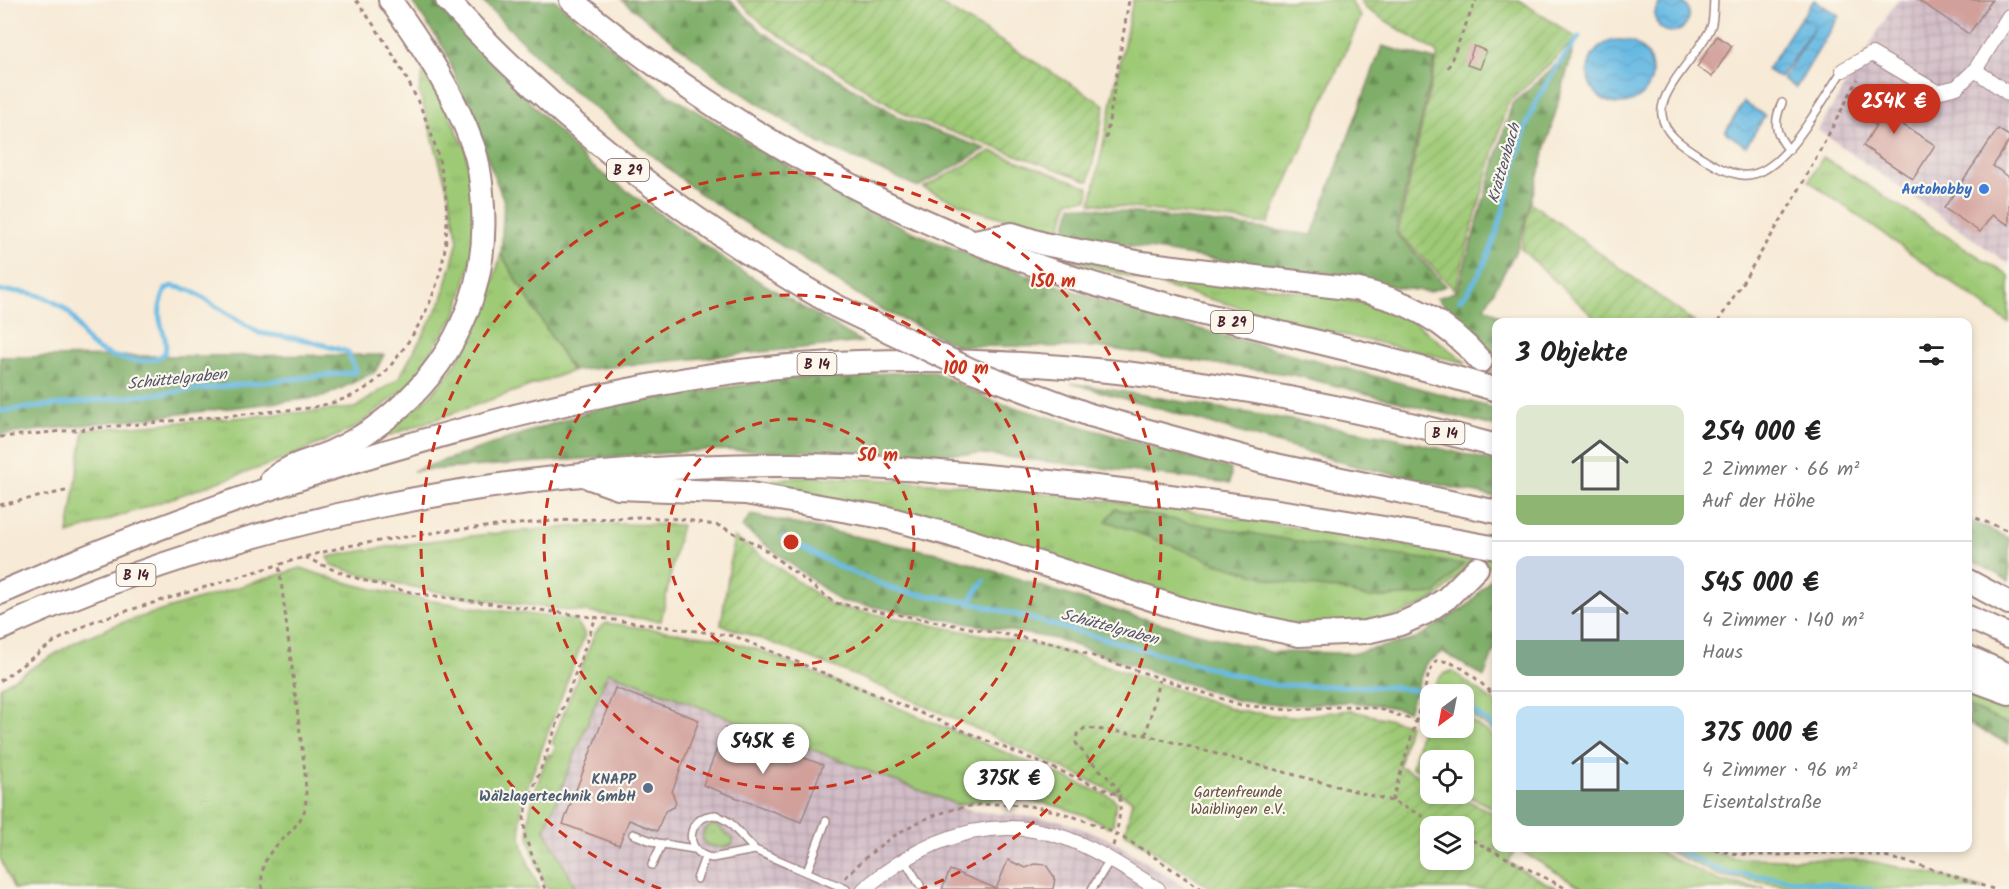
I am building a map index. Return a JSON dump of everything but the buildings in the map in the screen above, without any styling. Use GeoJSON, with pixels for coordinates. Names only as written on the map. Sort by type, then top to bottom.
{"type":"FeatureCollection","features":[{"type":"Feature","properties":{"kind":"highway"},"geometry":{"type":"LineString","coordinates":[[253,495],[286,467],[328,453],[360,436],[409,400],[450,348],[466,318],[477,285],[484,228],[482,193],[474,148],[457,105],[429,56],[390,0]]}},
{"type":"Feature","properties":{"kind":"highway","name":"B 29"},"geometry":{"type":"LineString","coordinates":[[447,0],[517,72],[575,126],[628,170],[738,248],[836,306],[973,371],[1090,415],[1266,464],[1492,511]]}},
{"type":"Feature","properties":{"kind":"highway","name":"B 29"},"geometry":{"type":"LineString","coordinates":[[571,0],[652,64],[783,150],[831,176],[971,241],[1077,279],[1150,300],[1492,389]]}},
{"type":"Feature","properties":{"kind":"highway"},"geometry":{"type":"LineString","coordinates":[[971,241],[1012,234],[1044,244],[1142,263],[1355,289],[1388,296],[1416,308],[1443,325],[1481,361]]}},
{"type":"Feature","properties":{"kind":"highway","name":"B 14"},"geometry":{"type":"LineString","coordinates":[[0,593],[253,495],[426,438],[622,392],[711,376],[799,365],[897,361],[985,361],[1166,377],[1323,405],[1492,445]]}},
{"type":"Feature","properties":{"kind":"highway","name":"B 14"},"geometry":{"type":"LineString","coordinates":[[0,629],[97,589],[276,532],[361,511],[460,492],[581,475],[686,467],[775,465],[909,470],[1081,485],[1187,498],[1492,547]]}},
{"type":"Feature","properties":{"kind":"highway"},"geometry":{"type":"LineString","coordinates":[[581,475],[618,488],[744,494],[888,518],[951,535],[1192,612],[1299,635],[1366,632],[1400,624],[1425,613],[1447,598],[1477,568]]}},
{"type":"Feature","properties":{"kind":"highway"},"geometry":{"type":"LineString","coordinates":[[1972,583],[2009,603]]}},
{"type":"Feature","properties":{"kind":"highway"},"geometry":{"type":"LineString","coordinates":[[1972,619],[2009,636]]}},
{"type":"Feature","properties":{"kind":"highway"},"geometry":{"type":"LineString","coordinates":[[1972,659],[2009,675]]}},
{"type":"Feature","properties":{"kind":"highway"},"geometry":{"type":"LineString","coordinates":[[1972,679],[2009,693]]}},
{"type":"Feature","properties":{"kind":"street"},"geometry":{"type":"LineString","coordinates":[[1843,70],[1872,54],[1937,92],[1957,87],[1975,70],[2009,15]]}},
{"type":"Feature","properties":{"kind":"street"},"geometry":{"type":"LineString","coordinates":[[1975,70],[2009,94]]}},
{"type":"Feature","properties":{"kind":"street"},"geometry":{"type":"LineString","coordinates":[[864,889],[903,858],[932,843],[968,832],[1004,828],[1044,832],[1075,843],[1110,860],[1158,889]]}},
{"type":"Feature","properties":{"kind":"lane"},"geometry":{"type":"LineString","coordinates":[[1714,0],[1711,27],[1667,95],[1661,113],[1667,129],[1680,144],[1719,168],[1744,176],[1767,170],[1789,150],[1843,70]]}},
{"type":"Feature","properties":{"kind":"lane"},"geometry":{"type":"LineString","coordinates":[[1782,103],[1775,118],[1778,138],[1789,150]]}},
{"type":"Feature","properties":{"kind":"lane"},"geometry":{"type":"LineString","coordinates":[[694,849],[691,835],[696,822],[709,815],[716,815],[729,822],[755,850],[846,889]]}},
{"type":"Feature","properties":{"kind":"lane"},"geometry":{"type":"LineString","coordinates":[[807,872],[826,821]]}},
{"type":"Feature","properties":{"kind":"lane"},"geometry":{"type":"LineString","coordinates":[[633,834],[662,844],[694,849],[705,857],[712,858],[755,850]]}},
{"type":"Feature","properties":{"kind":"lane"},"geometry":{"type":"LineString","coordinates":[[652,865],[662,844]]}},
{"type":"Feature","properties":{"kind":"lane"},"geometry":{"type":"LineString","coordinates":[[697,879],[705,857]]}},
{"type":"Feature","properties":{"kind":"lane"},"geometry":{"type":"LineString","coordinates":[[903,858],[920,885]]}},
{"type":"Feature","properties":{"kind":"lane"},"geometry":{"type":"LineString","coordinates":[[1092,889],[1110,860]]}},
{"type":"Feature","properties":{"kind":"path"},"geometry":{"type":"LineString","coordinates":[[0,437],[309,408],[344,402],[368,387],[387,371],[425,315],[437,289],[447,225],[445,184],[437,147],[413,92],[356,0]]}},
{"type":"Feature","properties":{"kind":"path"},"geometry":{"type":"LineString","coordinates":[[1106,139],[1129,0]]}},
{"type":"Feature","properties":{"kind":"path"},"geometry":{"type":"LineString","coordinates":[[1448,68],[1476,0]]}},
{"type":"Feature","properties":{"kind":"path"},"geometry":{"type":"LineString","coordinates":[[1720,318],[1794,199],[1872,54]]}},
{"type":"Feature","properties":{"kind":"path"},"geometry":{"type":"LineString","coordinates":[[0,505],[70,490]]}},
{"type":"Feature","properties":{"kind":"path"},"geometry":{"type":"LineString","coordinates":[[1972,517],[2009,531]]}},
{"type":"Feature","properties":{"kind":"path"},"geometry":{"type":"LineString","coordinates":[[0,681],[54,642],[94,621],[347,546],[462,529],[554,521],[681,519],[720,526],[760,546],[835,603],[1057,644],[1159,680],[1241,705],[1289,710],[1349,706],[1376,708],[1416,721]]}},
{"type":"Feature","properties":{"kind":"path"},"geometry":{"type":"LineString","coordinates":[[304,557],[336,573],[420,594],[715,633],[753,642],[1121,796]]}},
{"type":"Feature","properties":{"kind":"path"},"geometry":{"type":"LineString","coordinates":[[262,889],[262,866],[277,843],[301,818],[305,806],[305,772],[279,565]]}},
{"type":"Feature","properties":{"kind":"path"},"geometry":{"type":"LineString","coordinates":[[545,889],[525,837],[524,815],[596,617]]}},
{"type":"Feature","properties":{"kind":"path"},"geometry":{"type":"LineString","coordinates":[[1392,801],[1429,673],[1436,661],[1447,660],[1465,670],[1492,694]]}},
{"type":"Feature","properties":{"kind":"path"},"geometry":{"type":"LineString","coordinates":[[1146,735],[1159,680]]}},
{"type":"Feature","properties":{"kind":"path"},"geometry":{"type":"LineString","coordinates":[[1202,889],[1116,834],[1121,796],[1109,776],[1076,743],[1077,734],[1086,728],[1095,728],[1146,735],[1392,801],[1423,816]]}},
{"type":"Feature","properties":{"kind":"path"},"geometry":{"type":"LineString","coordinates":[[1474,841],[1492,850]]}},
{"type":"Feature","properties":{"kind":"path"},"geometry":{"type":"LineString","coordinates":[[1495,852],[1567,889]]}},
{"type":"Feature","properties":{"kind":"path"},"geometry":{"type":"LineString","coordinates":[[1721,852],[1733,855],[1862,854],[1902,862],[1993,889]]}},
{"type":"Feature","properties":{"kind":"shaded area"},"geometry":{"type":"Polygon","coordinates":[[[1897,0],[2009,0],[2009,264],[1818,130],[1897,0]]]}},
{"type":"Feature","properties":{"kind":"shaded area"},"geometry":{"type":"Polygon","coordinates":[[[608,671],[973,811],[1058,820],[1108,838],[1188,889],[576,889],[545,829],[608,671]]]}},
{"type":"Feature","properties":{"kind":"green space"},"geometry":{"type":"Polygon","coordinates":[[[411,0],[433,0],[589,164],[740,270],[862,342],[572,371],[501,254],[504,201],[445,50],[411,0]]]}},
{"type":"Feature","properties":{"kind":"green space"},"geometry":{"type":"Polygon","coordinates":[[[481,0],[555,0],[666,93],[854,205],[933,241],[1118,307],[1492,408],[1492,426],[1294,375],[1096,347],[958,346],[879,308],[697,192],[564,83],[481,0]]]}},
{"type":"Feature","properties":{"kind":"green space"},"geometry":{"type":"Polygon","coordinates":[[[622,0],[730,0],[761,31],[904,120],[986,149],[918,187],[819,143],[719,78],[622,0]]]}},
{"type":"Feature","properties":{"kind":"green space"},"geometry":{"type":"Polygon","coordinates":[[[737,0],[934,0],[1105,105],[1089,181],[910,117],[766,27],[737,0]]]}},
{"type":"Feature","properties":{"kind":"green space"},"geometry":{"type":"Polygon","coordinates":[[[1133,0],[1350,0],[1361,17],[1268,224],[1091,203],[1133,0]]]}},
{"type":"Feature","properties":{"kind":"green space"},"geometry":{"type":"Polygon","coordinates":[[[1360,0],[1519,0],[1577,38],[1507,104],[1455,290],[1398,233],[1438,53],[1365,8],[1360,0]]]}},
{"type":"Feature","properties":{"kind":"green space"},"geometry":{"type":"Polygon","coordinates":[[[1382,46],[1435,60],[1396,233],[1446,286],[1428,292],[1063,236],[1072,205],[1312,235],[1382,46]]]}},
{"type":"Feature","properties":{"kind":"green space"},"geometry":{"type":"Polygon","coordinates":[[[1573,50],[1518,247],[1485,307],[1503,318],[1492,318],[1492,357],[1437,298],[1457,291],[1512,104],[1573,50]]]}},
{"type":"Feature","properties":{"kind":"green space"},"geometry":{"type":"Polygon","coordinates":[[[425,66],[466,149],[477,239],[457,312],[411,384],[356,427],[288,458],[68,534],[84,430],[355,408],[399,378],[442,300],[458,241],[448,191],[419,91],[425,66]]]}},
{"type":"Feature","properties":{"kind":"green space"},"geometry":{"type":"Polygon","coordinates":[[[991,151],[1089,187],[1088,199],[1069,200],[1059,234],[975,210],[923,188],[991,151]]]}},
{"type":"Feature","properties":{"kind":"green space"},"geometry":{"type":"Polygon","coordinates":[[[1823,157],[2009,276],[2009,323],[1809,181],[1823,157]]]}},
{"type":"Feature","properties":{"kind":"green space"},"geometry":{"type":"Polygon","coordinates":[[[1530,202],[1689,318],[1595,318],[1521,249],[1530,202]]]}},
{"type":"Feature","properties":{"kind":"green space"},"geometry":{"type":"Polygon","coordinates":[[[501,254],[572,371],[374,441],[426,399],[452,369],[478,322],[501,254]]]}},
{"type":"Feature","properties":{"kind":"green space"},"geometry":{"type":"Polygon","coordinates":[[[1056,256],[1316,294],[1397,309],[1467,363],[1313,328],[1056,256]]]}},
{"type":"Feature","properties":{"kind":"green space"},"geometry":{"type":"Polygon","coordinates":[[[384,355],[375,372],[323,397],[0,435],[0,357],[384,355]]]}},
{"type":"Feature","properties":{"kind":"green space"},"geometry":{"type":"Polygon","coordinates":[[[932,371],[993,401],[1231,469],[1230,483],[981,454],[709,450],[413,471],[605,406],[788,378],[932,371]]]}},
{"type":"Feature","properties":{"kind":"green space"},"geometry":{"type":"Polygon","coordinates":[[[1071,383],[1392,437],[1492,461],[1492,496],[1355,466],[1071,383]]]}},
{"type":"Feature","properties":{"kind":"green space"},"geometry":{"type":"Polygon","coordinates":[[[788,478],[903,481],[1158,507],[1492,559],[1492,567],[1470,564],[1433,599],[1413,610],[1371,622],[1350,625],[1307,625],[1263,621],[745,487],[788,478]]]}},
{"type":"Feature","properties":{"kind":"green space"},"geometry":{"type":"Polygon","coordinates":[[[1115,509],[1312,544],[1463,564],[1435,594],[1370,598],[1340,590],[1280,582],[1220,564],[1106,521],[1115,509]]]}},
{"type":"Feature","properties":{"kind":"green space"},"geometry":{"type":"Polygon","coordinates":[[[751,515],[942,554],[1130,615],[1270,652],[1355,653],[1416,639],[1468,605],[1492,578],[1492,656],[1484,677],[1443,652],[1426,663],[1408,711],[1379,705],[1345,702],[1288,706],[1239,701],[1056,639],[840,601],[742,527],[751,515]]]}},
{"type":"Feature","properties":{"kind":"green space"},"geometry":{"type":"Polygon","coordinates":[[[1972,522],[2009,538],[2009,581],[1972,560],[1972,522]]]}},
{"type":"Feature","properties":{"kind":"green space"},"geometry":{"type":"Polygon","coordinates":[[[613,524],[681,525],[661,621],[494,601],[412,587],[331,565],[328,557],[470,536],[613,524]]]}},
{"type":"Feature","properties":{"kind":"green space","name":"Gartenfreunde Waiblingen e.V."},"geometry":{"type":"Polygon","coordinates":[[[734,537],[833,606],[1057,649],[1239,711],[1291,717],[1349,710],[1409,724],[1399,766],[1420,776],[1420,804],[1474,804],[1492,812],[1492,852],[1514,852],[1508,863],[1558,889],[1212,889],[1125,833],[1132,800],[980,730],[825,664],[721,625],[734,537]]]}},
{"type":"Feature","properties":{"kind":"green space"},"geometry":{"type":"Polygon","coordinates":[[[301,568],[368,588],[436,602],[575,620],[585,634],[524,796],[521,810],[522,844],[540,889],[14,889],[0,858],[0,687],[77,641],[118,624],[301,568]]]}},
{"type":"Feature","properties":{"kind":"green space"},"geometry":{"type":"Polygon","coordinates":[[[606,623],[718,638],[759,650],[1112,797],[1116,802],[1113,825],[1109,827],[1073,811],[1035,802],[997,800],[958,805],[608,672],[545,829],[576,889],[547,889],[532,850],[529,835],[531,807],[548,754],[552,756],[556,746],[552,743],[595,633],[606,623]]]}},
{"type":"Feature","properties":{"kind":"green space"},"geometry":{"type":"Polygon","coordinates":[[[1452,671],[1470,684],[1436,684],[1438,679],[1452,671]]]}},
{"type":"Feature","properties":{"kind":"green space"},"geometry":{"type":"Polygon","coordinates":[[[1474,687],[1492,700],[1492,730],[1474,717],[1474,687]]]}},
{"type":"Feature","properties":{"kind":"green space"},"geometry":{"type":"Polygon","coordinates":[[[1972,693],[2009,708],[2009,725],[1972,708],[1972,693]]]}},
{"type":"Feature","properties":{"kind":"green space"},"geometry":{"type":"Polygon","coordinates":[[[1972,708],[2009,725],[2009,744],[1972,725],[1972,708]]]}},
{"type":"Feature","properties":{"kind":"green space"},"geometry":{"type":"Polygon","coordinates":[[[1474,723],[1492,736],[1492,808],[1474,799],[1474,750],[1420,750],[1420,771],[1412,767],[1420,734],[1420,738],[1474,738],[1474,723]]]}},
{"type":"Feature","properties":{"kind":"green space"},"geometry":{"type":"Polygon","coordinates":[[[716,825],[733,839],[733,844],[724,848],[706,845],[703,838],[705,829],[716,825]]]}},
{"type":"Feature","properties":{"kind":"green space"},"geometry":{"type":"Polygon","coordinates":[[[1522,852],[1659,852],[1719,881],[1766,889],[1584,889],[1522,852]]]}},
{"type":"Feature","properties":{"kind":"green space"},"geometry":{"type":"Polygon","coordinates":[[[1670,852],[1712,852],[1733,858],[1863,860],[1941,876],[1984,889],[1806,889],[1720,876],[1670,852]]]}},
{"type":"Feature","properties":{"kind":"water"},"geometry":{"type":"Polygon","coordinates":[[[1669,-1],[1684,3],[1689,15],[1684,27],[1672,32],[1660,27],[1655,15],[1660,3],[1669,-1]]]}},
{"type":"Feature","properties":{"kind":"water"},"geometry":{"type":"Polygon","coordinates":[[[1814,0],[1839,16],[1796,88],[1783,79],[1815,26],[1780,78],[1767,70],[1801,17],[1807,21],[1802,17],[1814,0]]]}},
{"type":"Feature","properties":{"kind":"water"},"geometry":{"type":"Polygon","coordinates":[[[1614,40],[1626,40],[1643,49],[1650,60],[1652,72],[1650,84],[1643,95],[1626,104],[1614,104],[1602,99],[1593,90],[1588,78],[1588,66],[1593,54],[1602,45],[1614,40]]]}},
{"type":"Feature","properties":{"kind":"water"},"geometry":{"type":"Polygon","coordinates":[[[1744,102],[1765,116],[1746,146],[1725,132],[1744,102]]]}},
{"type":"Feature","properties":{"kind":"waterway","name":"Krättenbach"},"geometry":{"type":"LineString","coordinates":[[1460,300],[1475,280],[1497,233],[1525,131],[1538,98],[1560,62],[1579,37]]}},
{"type":"Feature","properties":{"kind":"waterway"},"geometry":{"type":"LineString","coordinates":[[0,291],[32,294],[54,302],[70,314],[84,337],[95,348],[115,357],[137,361],[157,358],[165,353],[160,311],[166,289],[172,286],[190,290],[259,333],[306,340],[348,352],[356,372],[0,411]]}},
{"type":"Feature","properties":{"kind":"waterway","name":"Schüttelgraben"},"geometry":{"type":"LineString","coordinates":[[783,538],[844,569],[899,591],[969,602],[1274,685],[1392,687],[1420,691]]}},
{"type":"Feature","properties":{"kind":"waterway","name":"Krättenbach"},"geometry":{"type":"LineString","coordinates":[[969,602],[984,581]]}},
{"type":"Feature","properties":{"kind":"waterway","name":"Schüttelgraben"},"geometry":{"type":"LineString","coordinates":[[1474,712],[1492,725]]}},
{"type":"Feature","properties":{"kind":"waterway","name":"Schüttelgraben"},"geometry":{"type":"LineString","coordinates":[[1680,852],[1723,872],[1872,889]]}},
{"type":"Feature","properties":{"kind":"tunnel"},"geometry":{"type":"LineString","coordinates":[[1481,361],[1492,377]]}},
{"type":"Feature","properties":{"kind":"place","name":"Autohobby"},"geometry":{"type":"Point","coordinates":[1984,189]}},
{"type":"Feature","properties":{"kind":"place","name":"KNAPP Wälzlagertechnik GmbH"},"geometry":{"type":"Point","coordinates":[648,788]}}]}
